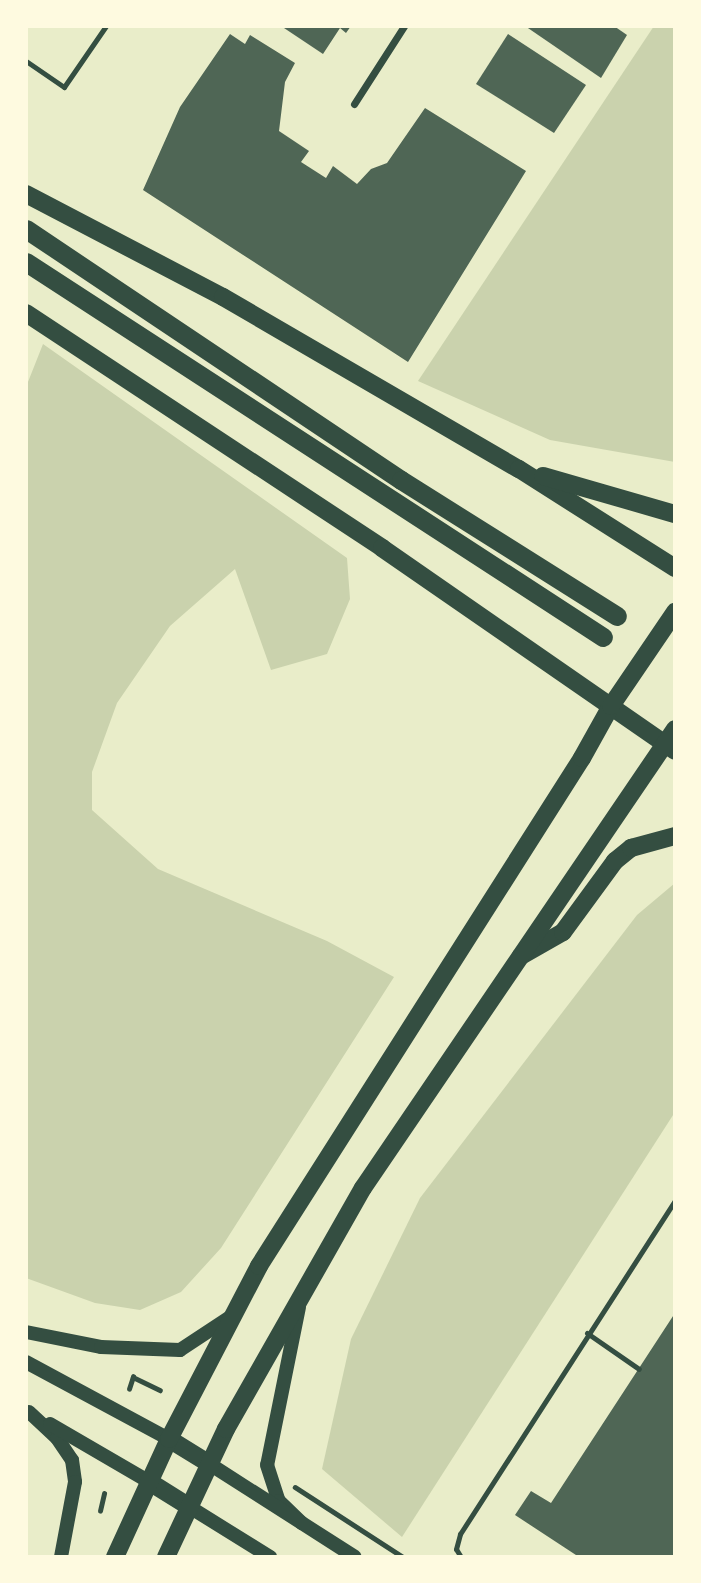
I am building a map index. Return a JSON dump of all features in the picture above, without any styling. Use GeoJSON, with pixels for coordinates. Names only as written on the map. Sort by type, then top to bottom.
{"type":"FeatureCollection","features":[{"type":"Feature","properties":{"kind":"highway"},"geometry":{"type":"LineString","coordinates":[[26,229],[401,480],[617,617]]}},
{"type":"Feature","properties":{"kind":"highway"},"geometry":{"type":"LineString","coordinates":[[26,262],[603,637]]}},
{"type":"Feature","properties":{"kind":"main road"},"geometry":{"type":"LineString","coordinates":[[26,194],[223,297],[519,469],[675,568]]}},
{"type":"Feature","properties":{"kind":"main road"},"geometry":{"type":"LineString","coordinates":[[26,313],[382,548],[611,706],[671,742],[518,957],[363,1188],[304,1285],[208,1463],[166,1557]]}},
{"type":"Feature","properties":{"kind":"main road"},"geometry":{"type":"LineString","coordinates":[[519,469],[675,513]]}},
{"type":"Feature","properties":{"kind":"main road"},"geometry":{"type":"LineString","coordinates":[[115,1557],[148,1481],[233,1314],[341,1134],[582,758],[611,706],[670,619]]}},
{"type":"Feature","properties":{"kind":"main road"},"geometry":{"type":"LineString","coordinates":[[518,957],[562,932],[615,861],[631,848],[675,835]]}},
{"type":"Feature","properties":{"kind":"main road"},"geometry":{"type":"LineString","coordinates":[[302,1523],[279,1501],[267,1465],[304,1285]]}},
{"type":"Feature","properties":{"kind":"main road"},"geometry":{"type":"LineString","coordinates":[[26,1332],[102,1347],[180,1350],[233,1314]]}},
{"type":"Feature","properties":{"kind":"main road"},"geometry":{"type":"LineString","coordinates":[[26,1362],[169,1439],[355,1557]]}},
{"type":"Feature","properties":{"kind":"main road"},"geometry":{"type":"LineString","coordinates":[[28,1411],[270,1557]]}},
{"type":"Feature","properties":{"kind":"main road"},"geometry":{"type":"LineString","coordinates":[[28,1411],[57,1438],[72,1460],[75,1482],[61,1557]]}},
{"type":"Feature","properties":{"kind":"street"},"geometry":{"type":"LineString","coordinates":[[354,104],[404,26]]}},
{"type":"Feature","properties":{"kind":"lane"},"geometry":{"type":"LineString","coordinates":[[26,61],[64,86],[106,26]]}},
{"type":"Feature","properties":{"kind":"lane"},"geometry":{"type":"LineString","coordinates":[[461,1557],[457,1539],[675,1201]]}},
{"type":"Feature","properties":{"kind":"lane"},"geometry":{"type":"LineString","coordinates":[[587,1334],[639,1368]]}},
{"type":"Feature","properties":{"kind":"path"},"geometry":{"type":"LineString","coordinates":[[129,1389],[133,1377],[160,1390]]}},
{"type":"Feature","properties":{"kind":"path"},"geometry":{"type":"LineString","coordinates":[[288,1475],[292,1486],[403,1557]]}},
{"type":"Feature","properties":{"kind":"path"},"geometry":{"type":"LineString","coordinates":[[100,1511],[104,1493]]}},
{"type":"Feature","properties":{"kind":"green space"},"geometry":{"type":"Polygon","coordinates":[[[654,26],[675,26],[675,462],[550,440],[418,381],[654,26]]]}},
{"type":"Feature","properties":{"kind":"green space"},"geometry":{"type":"Polygon","coordinates":[[[43,344],[347,558],[350,599],[327,654],[271,670],[235,569],[170,626],[117,703],[92,772],[92,810],[158,869],[327,941],[394,977],[221,1248],[181,1292],[140,1310],[95,1303],[26,1278],[26,387],[43,344]]]}},
{"type":"Feature","properties":{"kind":"green space"},"geometry":{"type":"Polygon","coordinates":[[[675,883],[675,1112],[402,1537],[322,1469],[351,1339],[420,1198],[637,915],[675,883]]]}},
{"type":"Feature","properties":{"kind":"building"},"geometry":{"type":"Polygon","coordinates":[[[281,26],[351,26],[346,33],[340,28],[323,54],[281,26]]]}},
{"type":"Feature","properties":{"kind":"building"},"geometry":{"type":"Polygon","coordinates":[[[525,26],[614,26],[627,35],[601,78],[525,26]]]}},
{"type":"Feature","properties":{"kind":"building"},"geometry":{"type":"Polygon","coordinates":[[[230,34],[245,44],[250,35],[295,63],[285,82],[279,131],[309,151],[301,162],[326,178],[333,166],[357,184],[371,169],[387,163],[425,108],[526,171],[408,362],[143,190],[180,107],[230,34]]]}},
{"type":"Feature","properties":{"kind":"building"},"geometry":{"type":"Polygon","coordinates":[[[508,34],[586,85],[554,133],[476,84],[508,34]]]}},
{"type":"Feature","properties":{"kind":"building"},"geometry":{"type":"Polygon","coordinates":[[[675,1313],[675,1557],[579,1557],[515,1515],[531,1491],[551,1503],[675,1313]]]}}]}
